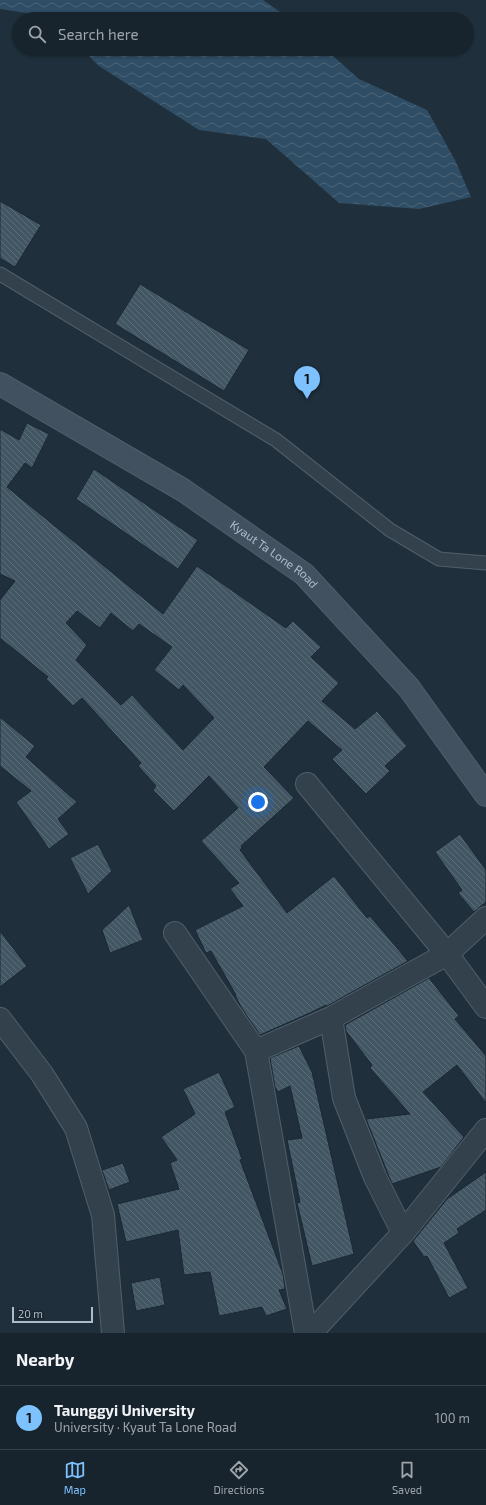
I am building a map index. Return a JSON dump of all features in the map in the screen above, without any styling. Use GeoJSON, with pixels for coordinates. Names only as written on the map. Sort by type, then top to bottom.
{"type":"FeatureCollection","features":[{"type":"Feature","properties":{"kind":"main road","name":"Kyaut Ta Lone Road"},"geometry":{"type":"LineString","coordinates":[[0,384],[183,490],[304,574],[409,688],[486,794]]}},
{"type":"Feature","properties":{"kind":"street"},"geometry":{"type":"LineString","coordinates":[[307,784],[447,954],[486,1007]]}},
{"type":"Feature","properties":{"kind":"street"},"geometry":{"type":"LineString","coordinates":[[256,1051],[331,1018],[447,954],[486,918]]}},
{"type":"Feature","properties":{"kind":"street"},"geometry":{"type":"LineString","coordinates":[[175,932],[256,1051],[306,1333]]}},
{"type":"Feature","properties":{"kind":"street"},"geometry":{"type":"LineString","coordinates":[[331,1018],[344,1098],[375,1177],[403,1233]]}},
{"type":"Feature","properties":{"kind":"street"},"geometry":{"type":"LineString","coordinates":[[0,1019],[42,1074],[76,1128],[103,1215],[113,1333]]}},
{"type":"Feature","properties":{"kind":"street"},"geometry":{"type":"LineString","coordinates":[[311,1333],[403,1233],[486,1130]]}},
{"type":"Feature","properties":{"kind":"lane"},"geometry":{"type":"LineString","coordinates":[[0,274],[276,440],[390,530],[439,559],[486,563]]}},
{"type":"Feature","properties":{"kind":"water"},"geometry":{"type":"Polygon","coordinates":[[[0,0],[263,0],[280,12],[20,12],[0,9],[0,0]]]}},
{"type":"Feature","properties":{"kind":"water"},"geometry":{"type":"Polygon","coordinates":[[[89,56],[333,56],[359,79],[427,110],[455,160],[471,197],[419,209],[339,203],[266,139],[199,130],[99,66],[89,56]]]}},
{"type":"Feature","properties":{"kind":"building"},"geometry":{"type":"Polygon","coordinates":[[[0,201],[41,225],[15,267],[0,258],[0,201]]]}},
{"type":"Feature","properties":{"kind":"building"},"geometry":{"type":"Polygon","coordinates":[[[140,284],[249,350],[224,391],[115,324],[140,284]]]}},
{"type":"Feature","properties":{"kind":"building"},"geometry":{"type":"Polygon","coordinates":[[[27,423],[49,434],[32,468],[25,463],[7,487],[163,614],[197,566],[286,628],[293,621],[321,647],[311,657],[339,683],[322,701],[355,729],[377,711],[407,746],[385,766],[390,771],[366,794],[332,759],[342,750],[308,721],[264,767],[294,798],[241,846],[242,848],[240,850],[287,913],[334,876],[367,918],[370,916],[408,961],[327,1006],[326,1005],[260,1035],[241,1007],[236,995],[211,951],[206,953],[195,930],[243,906],[230,889],[239,883],[201,841],[238,808],[209,776],[174,811],[153,790],[156,786],[138,766],[141,763],[82,698],[73,706],[46,679],[48,677],[0,638],[0,600],[15,581],[0,574],[0,429],[19,440],[27,423]],[[77,611],[66,623],[87,645],[76,660],[121,705],[132,695],[183,750],[214,718],[183,685],[179,690],[154,670],[172,647],[139,624],[133,631],[111,613],[100,628],[77,611]]]}},
{"type":"Feature","properties":{"kind":"building"},"geometry":{"type":"Polygon","coordinates":[[[94,469],[198,540],[178,569],[76,499],[94,469]]]}},
{"type":"Feature","properties":{"kind":"building"},"geometry":{"type":"Polygon","coordinates":[[[0,717],[35,746],[26,757],[77,802],[58,819],[69,834],[49,849],[16,802],[31,791],[0,766],[0,717]]]}},
{"type":"Feature","properties":{"kind":"building"},"geometry":{"type":"Polygon","coordinates":[[[460,834],[486,870],[486,902],[474,912],[458,893],[462,890],[435,852],[460,834]]]}},
{"type":"Feature","properties":{"kind":"building"},"geometry":{"type":"Polygon","coordinates":[[[98,844],[112,871],[88,894],[70,858],[98,844]]]}},
{"type":"Feature","properties":{"kind":"building"},"geometry":{"type":"Polygon","coordinates":[[[129,905],[143,940],[110,953],[102,930],[129,905]]]}},
{"type":"Feature","properties":{"kind":"building"},"geometry":{"type":"Polygon","coordinates":[[[0,931],[27,966],[0,987],[0,931]]]}},
{"type":"Feature","properties":{"kind":"building"},"geometry":{"type":"Polygon","coordinates":[[[429,978],[459,1016],[455,1019],[486,1056],[486,1103],[457,1065],[423,1092],[464,1137],[441,1167],[392,1184],[366,1119],[410,1114],[370,1068],[372,1065],[346,1031],[345,1025],[429,978]]]}},
{"type":"Feature","properties":{"kind":"building"},"geometry":{"type":"Polygon","coordinates":[[[299,1046],[312,1072],[354,1254],[312,1266],[297,1203],[300,1202],[287,1140],[302,1138],[290,1086],[278,1092],[275,1087],[270,1058],[299,1046]]]}},
{"type":"Feature","properties":{"kind":"building"},"geometry":{"type":"Polygon","coordinates":[[[219,1072],[235,1107],[225,1112],[242,1159],[240,1160],[283,1274],[285,1289],[279,1290],[287,1309],[266,1316],[262,1307],[219,1316],[210,1272],[184,1275],[178,1230],[126,1242],[117,1204],[179,1189],[170,1163],[177,1160],[161,1137],[195,1114],[183,1089],[219,1072]]]}},
{"type":"Feature","properties":{"kind":"building"},"geometry":{"type":"Polygon","coordinates":[[[123,1163],[130,1182],[109,1190],[102,1170],[123,1163]]]}},
{"type":"Feature","properties":{"kind":"building"},"geometry":{"type":"Polygon","coordinates":[[[486,1172],[486,1210],[457,1229],[459,1233],[444,1243],[468,1288],[449,1298],[427,1256],[424,1257],[413,1241],[447,1199],[486,1172]]]}},
{"type":"Feature","properties":{"kind":"building"},"geometry":{"type":"Polygon","coordinates":[[[160,1277],[165,1305],[136,1311],[131,1283],[160,1277]]]}},
{"type":"Feature","properties":{"kind":"place","name":"Taunggyi University"},"geometry":{"type":"Point","coordinates":[307,399]}}]}
